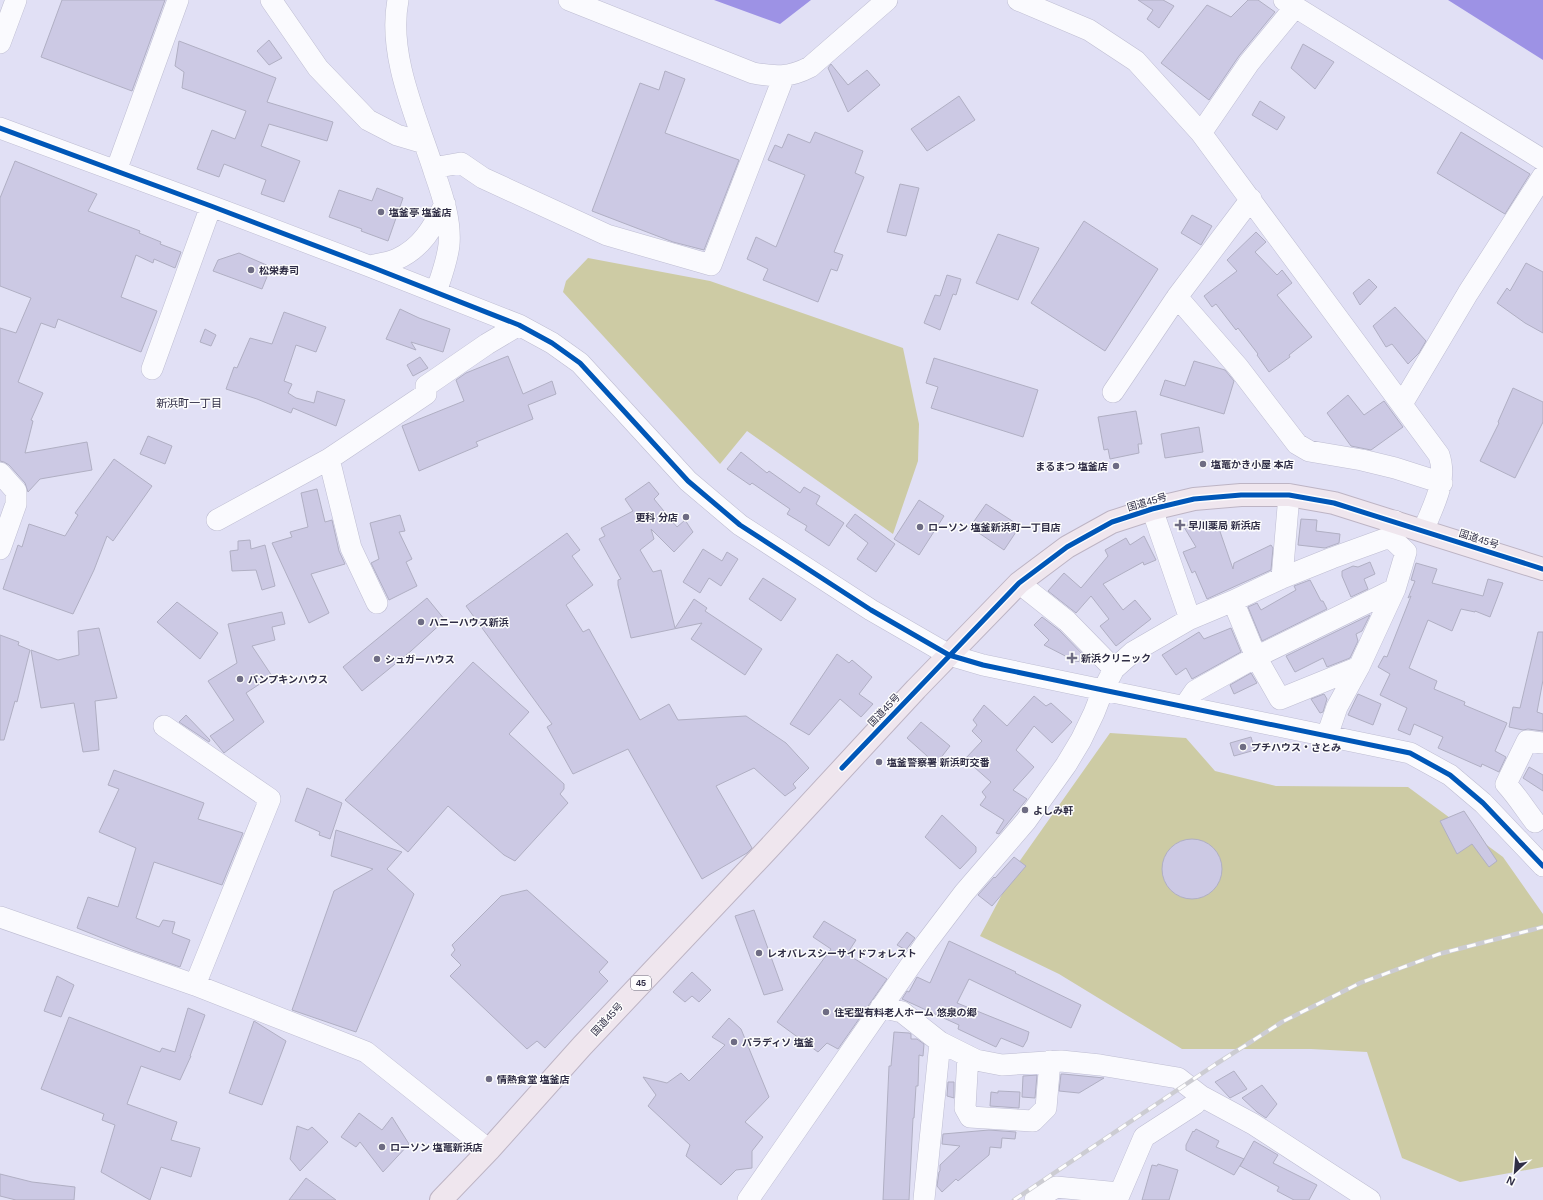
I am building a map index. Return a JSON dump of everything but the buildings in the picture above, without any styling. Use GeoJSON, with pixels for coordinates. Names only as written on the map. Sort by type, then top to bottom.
{"type":"FeatureCollection","features":[{"type":"Feature","properties":{"kind":"highway","name":"国道45号"},"geometry":{"type":"LineString","coordinates":[[442,1200],[489,1150],[587,1040],[764,854],[875,732],[1019,583],[1067,547],[1112,522],[1152,509],[1194,499],[1241,495],[1289,495],[1334,503],[1393,529],[1423,531],[1543,569]]}},
{"type":"Feature","properties":{"kind":"street"},"geometry":{"type":"LineString","coordinates":[[0,43],[16,0]]}},
{"type":"Feature","properties":{"kind":"street"},"geometry":{"type":"LineString","coordinates":[[116,171],[178,0]]}},
{"type":"Feature","properties":{"kind":"street"},"geometry":{"type":"LineString","coordinates":[[271,0],[318,68],[368,120],[397,135],[424,142]]}},
{"type":"Feature","properties":{"kind":"street"},"geometry":{"type":"LineString","coordinates":[[398,0],[396,12],[397,43],[402,71],[424,142],[434,168],[447,214],[449,245],[444,270],[436,292]]}},
{"type":"Feature","properties":{"kind":"street"},"geometry":{"type":"LineString","coordinates":[[569,0],[753,73],[768,76],[798,74],[810,67],[887,0]]}},
{"type":"Feature","properties":{"kind":"street"},"geometry":{"type":"LineString","coordinates":[[1018,0],[1089,30],[1136,61],[1201,133],[1439,455],[1442,465],[1442,483],[1423,531]]}},
{"type":"Feature","properties":{"kind":"street"},"geometry":{"type":"LineString","coordinates":[[1201,133],[1289,3],[1543,160]]}},
{"type":"Feature","properties":{"kind":"street"},"geometry":{"type":"LineString","coordinates":[[434,168],[461,163],[483,178],[607,235],[711,265],[784,76]]}},
{"type":"Feature","properties":{"kind":"street"},"geometry":{"type":"LineString","coordinates":[[0,128],[211,206],[436,292],[520,326],[552,343],[580,363],[688,481],[740,525],[871,610],[949,655],[983,665],[1410,752],[1450,775],[1483,803],[1543,866]]}},
{"type":"Feature","properties":{"kind":"street"},"geometry":{"type":"LineString","coordinates":[[1402,404],[1468,293],[1543,176]]}},
{"type":"Feature","properties":{"kind":"street"},"geometry":{"type":"LineString","coordinates":[[1112,392],[1177,297],[1251,199]]}},
{"type":"Feature","properties":{"kind":"street"},"geometry":{"type":"LineString","coordinates":[[369,266],[396,259],[417,246],[430,232],[445,204]]}},
{"type":"Feature","properties":{"kind":"street"},"geometry":{"type":"LineString","coordinates":[[152,369],[211,206]]}},
{"type":"Feature","properties":{"kind":"street"},"geometry":{"type":"LineString","coordinates":[[1177,297],[1238,367],[1297,444],[1308,451],[1362,460],[1395,468],[1442,483]]}},
{"type":"Feature","properties":{"kind":"street"},"geometry":{"type":"LineString","coordinates":[[217,520],[329,459],[426,394],[426,386],[487,344],[520,326]]}},
{"type":"Feature","properties":{"kind":"street"},"geometry":{"type":"LineString","coordinates":[[329,459],[351,548],[377,603]]}},
{"type":"Feature","properties":{"kind":"street"},"geometry":{"type":"LineString","coordinates":[[0,474],[16,490],[16,504],[0,549]]}},
{"type":"Feature","properties":{"kind":"street"},"geometry":{"type":"LineString","coordinates":[[1282,578],[1289,495]]}},
{"type":"Feature","properties":{"kind":"street"},"geometry":{"type":"LineString","coordinates":[[1152,509],[1190,619]]}},
{"type":"Feature","properties":{"kind":"street"},"geometry":{"type":"LineString","coordinates":[[748,1200],[926,943],[964,894],[1026,821],[1066,765],[1081,740],[1094,713],[1102,690],[1114,669],[1133,652],[1190,619],[1393,529],[1406,552],[1395,589],[1359,667],[1336,707],[1327,736]]}},
{"type":"Feature","properties":{"kind":"street"},"geometry":{"type":"LineString","coordinates":[[1019,583],[1067,621],[1114,669]]}},
{"type":"Feature","properties":{"kind":"street"},"geometry":{"type":"LineString","coordinates":[[1184,707],[1195,691],[1256,657],[1395,589]]}},
{"type":"Feature","properties":{"kind":"street"},"geometry":{"type":"LineString","coordinates":[[1233,601],[1256,657],[1280,699],[1359,667]]}},
{"type":"Feature","properties":{"kind":"street"},"geometry":{"type":"LineString","coordinates":[[164,726],[270,800],[194,985]]}},
{"type":"Feature","properties":{"kind":"street"},"geometry":{"type":"LineString","coordinates":[[1511,832],[1539,820],[1523,807],[1506,784],[1527,741],[1543,743]]}},
{"type":"Feature","properties":{"kind":"street"},"geometry":{"type":"LineString","coordinates":[[0,917],[194,985],[366,1052],[489,1150]]}},
{"type":"Feature","properties":{"kind":"street"},"geometry":{"type":"LineString","coordinates":[[881,1007],[902,1012],[940,1042],[976,1060],[1002,1065],[1061,1061],[1100,1065],[1178,1078],[1201,1096],[1253,1124],[1370,1200]]}},
{"type":"Feature","properties":{"kind":"street"},"geometry":{"type":"LineString","coordinates":[[924,1199],[940,1042]]}},
{"type":"Feature","properties":{"kind":"street"},"geometry":{"type":"LineString","coordinates":[[968,1056],[965,1108],[970,1117],[1033,1121],[1046,1108],[1050,1061]]}},
{"type":"Feature","properties":{"kind":"street"},"geometry":{"type":"LineString","coordinates":[[1035,1200],[1056,1187],[1118,1196],[1144,1137],[1195,1104],[1201,1096]]}},
{"type":"Feature","properties":{"kind":"shaded area"},"geometry":{"type":"Polygon","coordinates":[[[714,0],[811,0],[780,24],[714,0]]]}},
{"type":"Feature","properties":{"kind":"shaded area"},"geometry":{"type":"Polygon","coordinates":[[[1448,0],[1543,0],[1543,60],[1448,0]]]}},
{"type":"Feature","properties":{"kind":"shaded area"},"geometry":{"type":"Polygon","coordinates":[[[588,258],[710,281],[903,348],[919,424],[918,461],[893,534],[747,431],[720,464],[563,292],[566,281],[588,258]]]}},
{"type":"Feature","properties":{"kind":"shaded area"},"geometry":{"type":"Polygon","coordinates":[[[1110,733],[1186,738],[1215,771],[1276,786],[1408,787],[1503,857],[1543,914],[1543,1167],[1460,1182],[1402,1158],[1367,1052],[1311,1049],[1182,1049],[1059,974],[980,936],[1019,862],[1110,733]]]}},
{"type":"Feature","properties":{"kind":"railway"},"geometry":{"type":"LineString","coordinates":[[1014,1200],[1216,1064],[1282,1022],[1360,983],[1439,954],[1543,927]]}},
{"type":"Feature","properties":{"kind":"cycle path"},"geometry":{"type":"LineString","coordinates":[[0,128],[369,266],[519,325],[552,343],[580,363],[688,481],[740,525],[871,610],[949,655],[983,665],[1410,753],[1450,775],[1483,803],[1543,866]]}},
{"type":"Feature","properties":{"kind":"cycle path"},"geometry":{"type":"LineString","coordinates":[[842,768],[1019,583],[1067,547],[1112,522],[1152,509],[1194,499],[1241,495],[1289,495],[1334,503],[1543,569]]}},
{"type":"Feature","properties":{"kind":"place","name":"塩釜亭 塩釜店"},"geometry":{"type":"Point","coordinates":[381,212]}},
{"type":"Feature","properties":{"kind":"place","name":"松栄寿司"},"geometry":{"type":"Point","coordinates":[251,270]}},
{"type":"Feature","properties":{"kind":"place","name":"塩竈かき小屋 本店"},"geometry":{"type":"Point","coordinates":[1203,464]}},
{"type":"Feature","properties":{"kind":"place","name":"まるまつ 塩釜店"},"geometry":{"type":"Point","coordinates":[1116,466]}},
{"type":"Feature","properties":{"kind":"place","name":"更科 分店"},"geometry":{"type":"Point","coordinates":[686,517]}},
{"type":"Feature","properties":{"kind":"place","name":"早川薬局 新浜店"},"geometry":{"type":"Point","coordinates":[1180,525]}},
{"type":"Feature","properties":{"kind":"place","name":"ローソン 塩釜新浜町一丁目店"},"geometry":{"type":"Point","coordinates":[920,527]}},
{"type":"Feature","properties":{"kind":"place","name":"ハニーハウス新浜"},"geometry":{"type":"Point","coordinates":[421,622]}},
{"type":"Feature","properties":{"kind":"place","name":"新浜クリニック"},"geometry":{"type":"Point","coordinates":[1072,658]}},
{"type":"Feature","properties":{"kind":"place","name":"シュガーハウス"},"geometry":{"type":"Point","coordinates":[377,659]}},
{"type":"Feature","properties":{"kind":"place","name":"パンプキンハウス"},"geometry":{"type":"Point","coordinates":[240,679]}},
{"type":"Feature","properties":{"kind":"place","name":"プチハウス・さとみ"},"geometry":{"type":"Point","coordinates":[1243,747]}},
{"type":"Feature","properties":{"kind":"place","name":"塩釜警察署 新浜町交番"},"geometry":{"type":"Point","coordinates":[879,762]}},
{"type":"Feature","properties":{"kind":"place","name":"よしみ軒"},"geometry":{"type":"Point","coordinates":[1025,810]}},
{"type":"Feature","properties":{"kind":"place","name":"レオパレスシーサイドフォレスト"},"geometry":{"type":"Point","coordinates":[759,953]}},
{"type":"Feature","properties":{"kind":"place","name":"住宅型有料老人ホーム 悠泉の郷"},"geometry":{"type":"Point","coordinates":[826,1012]}},
{"type":"Feature","properties":{"kind":"place","name":"パラディソ 塩釜"},"geometry":{"type":"Point","coordinates":[734,1042]}},
{"type":"Feature","properties":{"kind":"place","name":"情熱食堂 塩釜店"},"geometry":{"type":"Point","coordinates":[489,1079]}},
{"type":"Feature","properties":{"kind":"place","name":"ローソン 塩竈新浜店"},"geometry":{"type":"Point","coordinates":[382,1147]}},
{"type":"Feature","properties":{"kind":"district","name":"新浜町一丁目"},"geometry":{"type":"Point","coordinates":[189,403]}}]}
